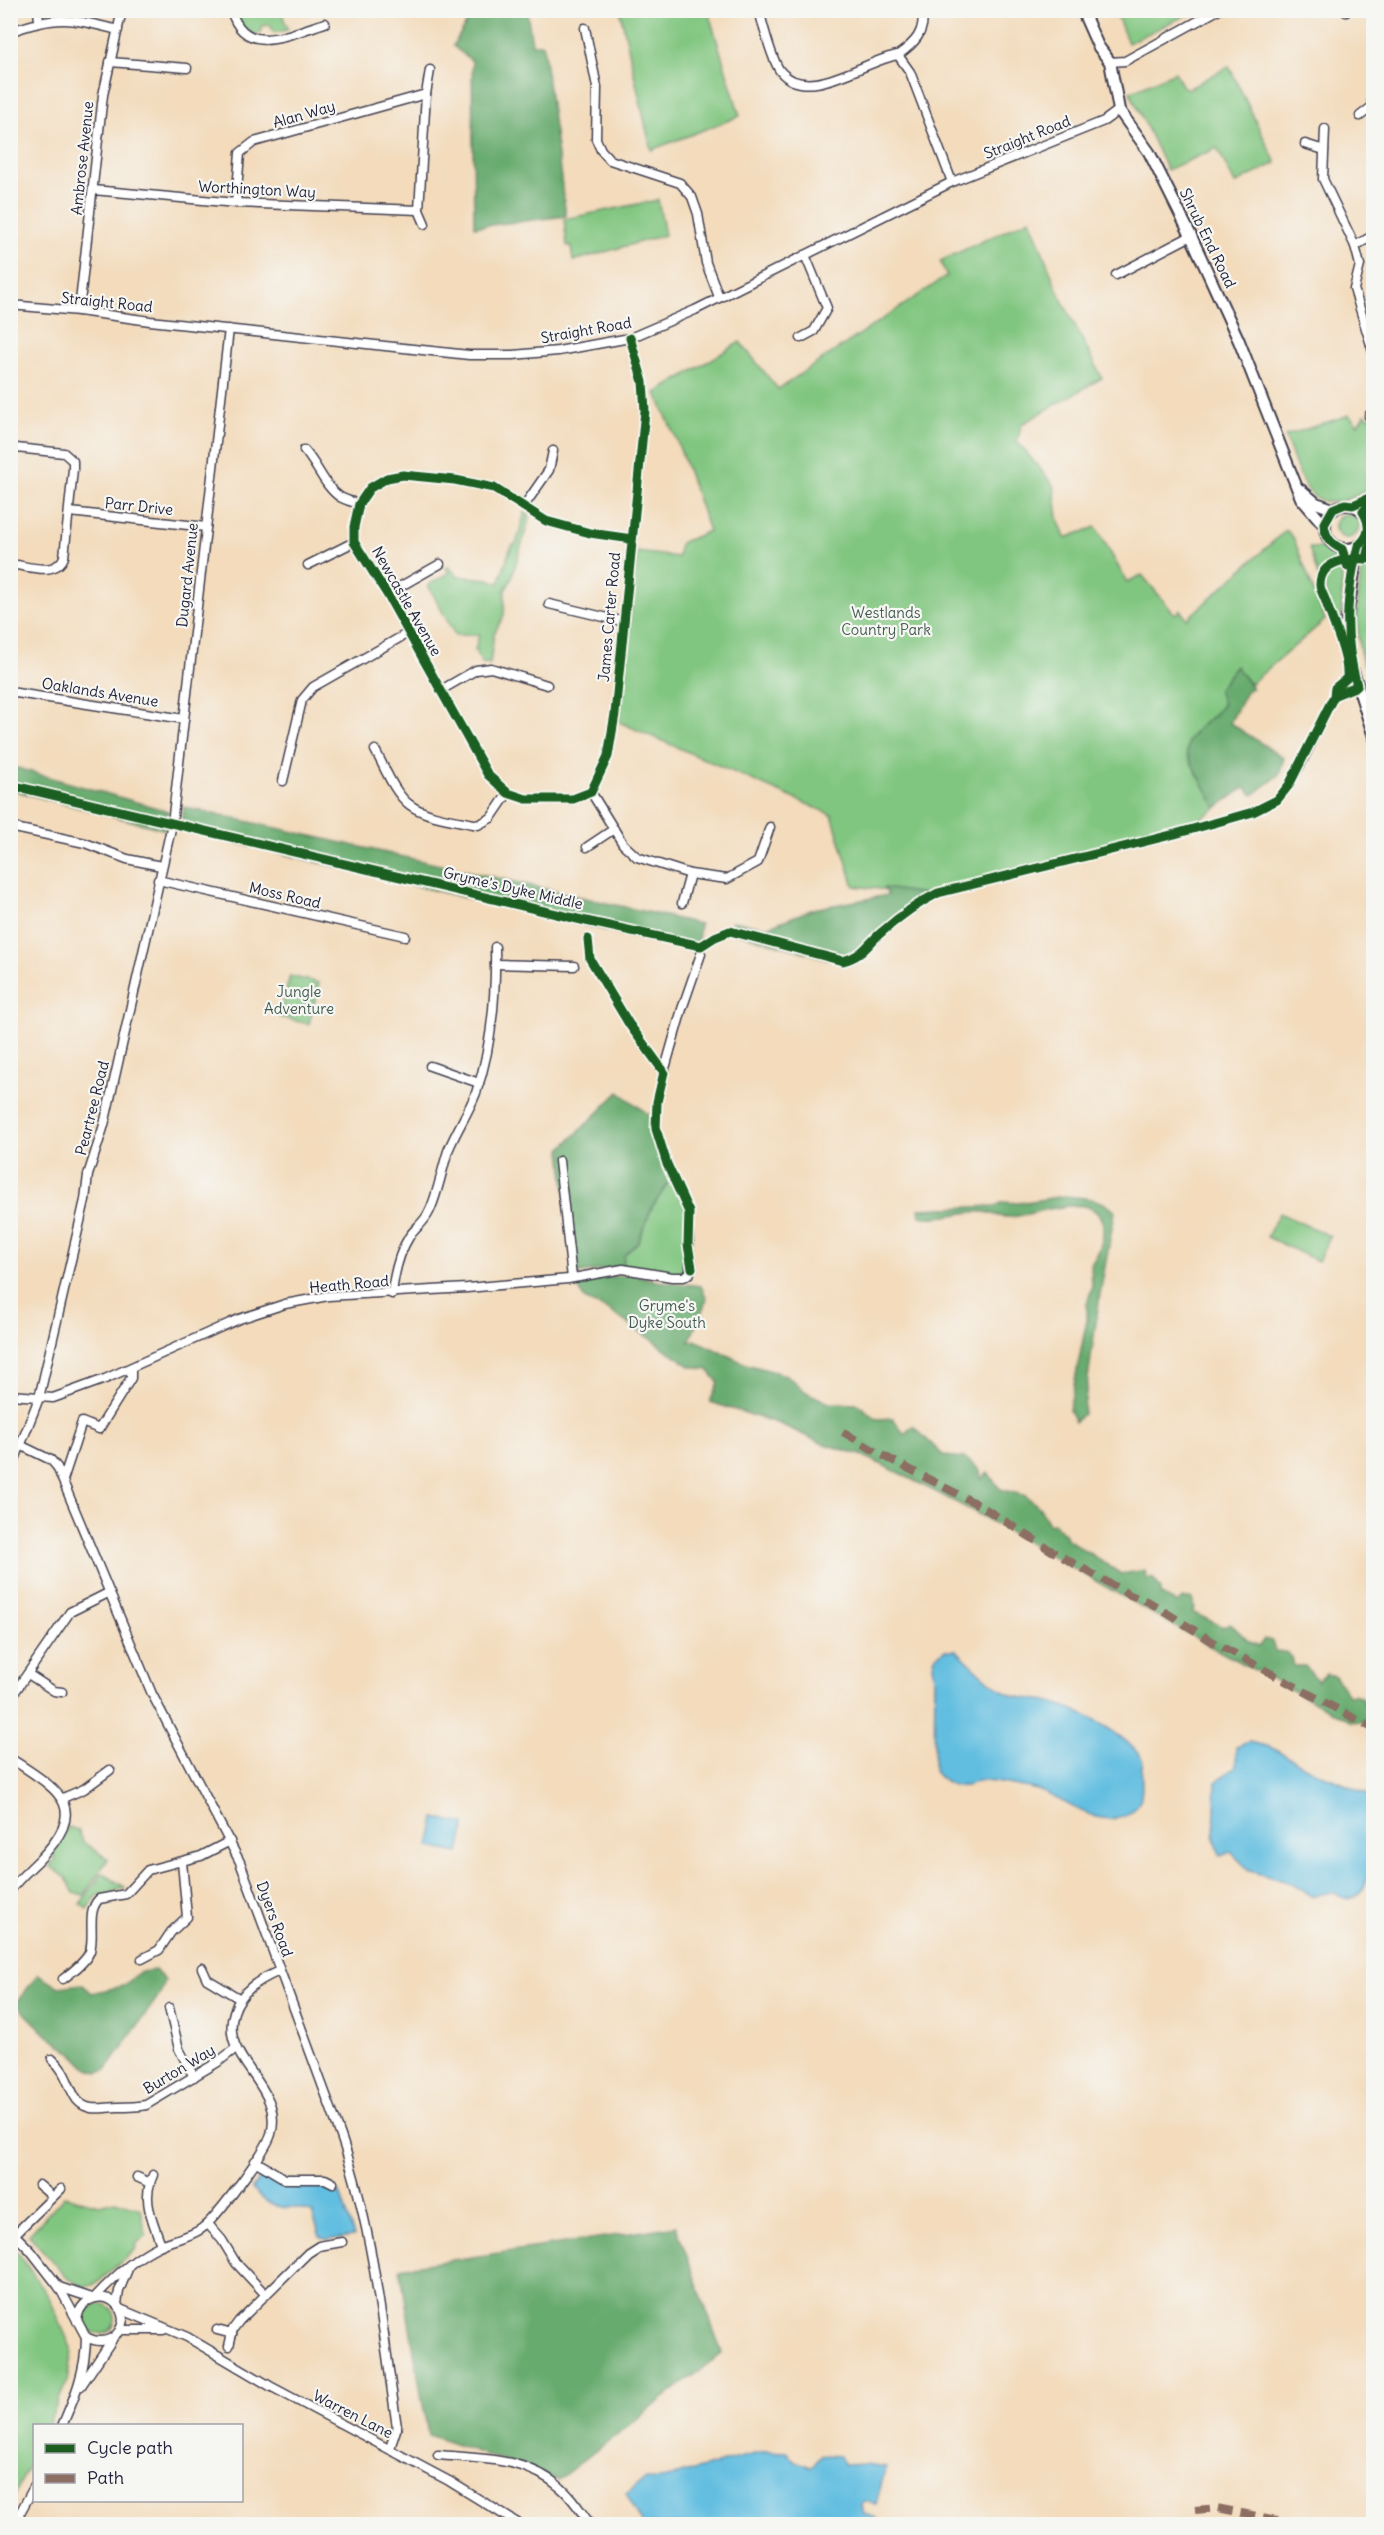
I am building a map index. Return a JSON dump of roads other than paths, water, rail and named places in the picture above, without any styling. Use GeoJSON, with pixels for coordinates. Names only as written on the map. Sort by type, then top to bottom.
{"type":"FeatureCollection","features":[{"type":"Feature","properties":{"kind":"main road","name":"Shrub End Road"},"geometry":{"type":"LineString","coordinates":[[1082,10],[1098,46],[1110,62],[1119,110],[1149,152],[1191,236],[1240,343],[1296,486],[1308,508],[1324,525]]}},
{"type":"Feature","properties":{"kind":"main road","name":"Shrub End Road"},"geometry":{"type":"LineString","coordinates":[[1296,486],[1316,504],[1333,509]]}},
{"type":"Feature","properties":{"kind":"main road"},"geometry":{"type":"LineString","coordinates":[[1358,546],[1342,549],[1327,538],[1324,525],[1333,509],[1345,504],[1353,505],[1363,512],[1369,527],[1366,538],[1358,546],[1346,625],[1349,658],[1374,737]]}},
{"type":"Feature","properties":{"kind":"main road"},"geometry":{"type":"LineString","coordinates":[[1342,549],[1347,559],[1350,588]]}},
{"type":"Feature","properties":{"kind":"street"},"geometry":{"type":"LineString","coordinates":[[38,10],[39,21]]}},
{"type":"Feature","properties":{"kind":"street","name":"Ambrose Avenue"},"geometry":{"type":"LineString","coordinates":[[79,311],[103,95],[122,10]]}},
{"type":"Feature","properties":{"kind":"street"},"geometry":{"type":"LineString","coordinates":[[231,10],[242,32],[258,40],[268,40],[325,23]]}},
{"type":"Feature","properties":{"kind":"street"},"geometry":{"type":"LineString","coordinates":[[759,10],[780,72],[796,84],[816,85],[885,57],[898,55],[914,43],[923,28],[922,10]]}},
{"type":"Feature","properties":{"kind":"street"},"geometry":{"type":"LineString","coordinates":[[1110,62],[1125,61],[1218,10]]}},
{"type":"Feature","properties":{"kind":"street"},"geometry":{"type":"LineString","coordinates":[[10,32],[39,21],[71,19],[118,30]]}},
{"type":"Feature","properties":{"kind":"street"},"geometry":{"type":"LineString","coordinates":[[585,28],[597,87],[596,139],[601,150],[610,160],[680,183],[692,197],[698,214],[706,263],[719,297]]}},
{"type":"Feature","properties":{"kind":"street"},"geometry":{"type":"LineString","coordinates":[[898,55],[910,72],[952,182]]}},
{"type":"Feature","properties":{"kind":"street"},"geometry":{"type":"LineString","coordinates":[[110,62],[187,68]]}},
{"type":"Feature","properties":{"kind":"street"},"geometry":{"type":"LineString","coordinates":[[425,224],[419,210],[426,94],[430,70]]}},
{"type":"Feature","properties":{"kind":"street","name":"Alan Way"},"geometry":{"type":"LineString","coordinates":[[236,203],[240,153],[254,142],[426,94]]}},
{"type":"Feature","properties":{"kind":"street"},"geometry":{"type":"LineString","coordinates":[[1360,116],[1373,105],[1372,95]]}},
{"type":"Feature","properties":{"kind":"street","name":"Straight Road"},"geometry":{"type":"LineString","coordinates":[[10,305],[469,355],[513,355],[558,351],[630,338],[695,310],[952,182],[1104,121],[1119,110]]}},
{"type":"Feature","properties":{"kind":"street"},"geometry":{"type":"LineString","coordinates":[[1325,129],[1323,179],[1355,246],[1360,265],[1354,289],[1374,355]]}},
{"type":"Feature","properties":{"kind":"street"},"geometry":{"type":"LineString","coordinates":[[1305,144],[1324,150]]}},
{"type":"Feature","properties":{"kind":"street","name":"Worthington Way"},"geometry":{"type":"LineString","coordinates":[[93,190],[236,203],[419,210]]}},
{"type":"Feature","properties":{"kind":"street"},"geometry":{"type":"LineString","coordinates":[[1355,246],[1374,235]]}},
{"type":"Feature","properties":{"kind":"street"},"geometry":{"type":"LineString","coordinates":[[1116,275],[1191,236]]}},
{"type":"Feature","properties":{"kind":"street"},"geometry":{"type":"LineString","coordinates":[[801,338],[814,331],[827,308],[805,255]]}},
{"type":"Feature","properties":{"kind":"street","name":"Dugard Avenue"},"geometry":{"type":"LineString","coordinates":[[171,824],[229,329]]}},
{"type":"Feature","properties":{"kind":"street","name":"James Carter Road"},"geometry":{"type":"LineString","coordinates":[[591,792],[608,756],[615,714],[645,411],[643,382],[630,338]]}},
{"type":"Feature","properties":{"kind":"street"},"geometry":{"type":"LineString","coordinates":[[10,451],[16,448],[64,453],[70,456],[73,469],[70,512],[62,564],[52,569],[10,564]]}},
{"type":"Feature","properties":{"kind":"street"},"geometry":{"type":"LineString","coordinates":[[304,450],[315,462],[325,481],[340,497],[359,504],[370,488],[387,478],[403,475],[455,480],[495,488],[546,521],[560,526],[632,539]]}},
{"type":"Feature","properties":{"kind":"street"},"geometry":{"type":"LineString","coordinates":[[524,506],[549,470],[553,451]]}},
{"type":"Feature","properties":{"kind":"street"},"geometry":{"type":"LineString","coordinates":[[1353,505],[1374,497]]}},
{"type":"Feature","properties":{"kind":"street"},"geometry":{"type":"LineString","coordinates":[[1363,512],[1374,497]]}},
{"type":"Feature","properties":{"kind":"street","name":"Newcastle Avenue"},"geometry":{"type":"LineString","coordinates":[[359,504],[354,527],[354,542],[387,594],[488,776],[508,793]]}},
{"type":"Feature","properties":{"kind":"street","name":"Parr Drive"},"geometry":{"type":"LineString","coordinates":[[70,512],[206,527]]}},
{"type":"Feature","properties":{"kind":"street"},"geometry":{"type":"LineString","coordinates":[[308,565],[354,542]]}},
{"type":"Feature","properties":{"kind":"street"},"geometry":{"type":"LineString","coordinates":[[387,594],[440,564]]}},
{"type":"Feature","properties":{"kind":"street"},"geometry":{"type":"LineString","coordinates":[[549,604],[625,622]]}},
{"type":"Feature","properties":{"kind":"street"},"geometry":{"type":"LineString","coordinates":[[284,781],[303,700],[313,687],[408,633]]}},
{"type":"Feature","properties":{"kind":"street"},"geometry":{"type":"LineString","coordinates":[[441,690],[476,670],[491,668],[547,685]]}},
{"type":"Feature","properties":{"kind":"street"},"geometry":{"type":"LineString","coordinates":[[1277,800],[1289,785],[1334,696],[1357,686]]}},
{"type":"Feature","properties":{"kind":"street","name":"Oaklands Avenue"},"geometry":{"type":"LineString","coordinates":[[10,692],[184,719]]}},
{"type":"Feature","properties":{"kind":"street"},"geometry":{"type":"LineString","coordinates":[[375,750],[401,796],[411,806],[422,811],[478,825],[491,818],[508,793],[526,799],[558,800],[573,799],[591,792],[623,844],[637,856],[690,874],[727,879],[742,873],[758,862],[770,827]]}},
{"type":"Feature","properties":{"kind":"street","name":"Peartree Road"},"geometry":{"type":"LineString","coordinates":[[10,1472],[39,1398],[76,1242],[88,1176],[104,1125],[171,824]]}},
{"type":"Feature","properties":{"kind":"street"},"geometry":{"type":"LineString","coordinates":[[10,827],[85,843],[127,859],[161,866]]}},
{"type":"Feature","properties":{"kind":"street"},"geometry":{"type":"LineString","coordinates":[[587,847],[614,829]]}},
{"type":"Feature","properties":{"kind":"street"},"geometry":{"type":"LineString","coordinates":[[682,903],[690,874]]}},
{"type":"Feature","properties":{"kind":"street","name":"Moss Road"},"geometry":{"type":"LineString","coordinates":[[158,880],[405,936]]}},
{"type":"Feature","properties":{"kind":"street"},"geometry":{"type":"LineString","coordinates":[[588,939],[590,959],[629,1024],[664,1072]]}},
{"type":"Feature","properties":{"kind":"street"},"geometry":{"type":"LineString","coordinates":[[392,1294],[402,1252],[410,1236],[423,1223],[430,1211],[450,1148],[479,1083],[488,1046],[494,1004],[495,947]]}},
{"type":"Feature","properties":{"kind":"street"},"geometry":{"type":"LineString","coordinates":[[664,1072],[701,954]]}},
{"type":"Feature","properties":{"kind":"street"},"geometry":{"type":"LineString","coordinates":[[495,964],[574,966]]}},
{"type":"Feature","properties":{"kind":"street"},"geometry":{"type":"LineString","coordinates":[[430,1066],[479,1083]]}},
{"type":"Feature","properties":{"kind":"street","name":"Heath Road"},"geometry":{"type":"LineString","coordinates":[[10,1395],[52,1398],[131,1368],[219,1327],[285,1304],[328,1296],[392,1294],[572,1278],[623,1269],[684,1277],[690,1273],[689,1212],[669,1171],[656,1129],[657,1102],[664,1072]]}},
{"type":"Feature","properties":{"kind":"street"},"geometry":{"type":"LineString","coordinates":[[559,1161],[572,1278]]}},
{"type":"Feature","properties":{"kind":"street"},"geometry":{"type":"LineString","coordinates":[[63,1481],[82,1422],[99,1429],[130,1378],[131,1368]]}},
{"type":"Feature","properties":{"kind":"street","name":"Dyers Road"},"geometry":{"type":"LineString","coordinates":[[20,1445],[51,1460],[63,1481],[152,1694],[184,1760],[240,1862],[348,2155],[359,2195],[368,2237],[397,2427],[390,2448]]}},
{"type":"Feature","properties":{"kind":"street"},"geometry":{"type":"LineString","coordinates":[[10,1699],[70,1612],[108,1593]]}},
{"type":"Feature","properties":{"kind":"street"},"geometry":{"type":"LineString","coordinates":[[28,1674],[54,1691],[62,1692]]}},
{"type":"Feature","properties":{"kind":"street"},"geometry":{"type":"LineString","coordinates":[[10,1758],[52,1786],[63,1798],[65,1812],[64,1829],[56,1842],[10,1891]]}},
{"type":"Feature","properties":{"kind":"street"},"geometry":{"type":"LineString","coordinates":[[63,1798],[84,1790],[110,1770]]}},
{"type":"Feature","properties":{"kind":"street"},"geometry":{"type":"LineString","coordinates":[[63,1979],[77,1968],[89,1953],[96,1902],[103,1897],[126,1894],[148,1870],[201,1856],[230,1841]]}},
{"type":"Feature","properties":{"kind":"street"},"geometry":{"type":"LineString","coordinates":[[142,1959],[159,1950],[171,1932],[187,1917],[182,1862]]}},
{"type":"Feature","properties":{"kind":"street"},"geometry":{"type":"LineString","coordinates":[[202,1968],[207,1979],[240,1999]]}},
{"type":"Feature","properties":{"kind":"street"},"geometry":{"type":"LineString","coordinates":[[78,2321],[80,2310],[143,2254],[194,2233],[208,2224],[270,2137],[272,2112],[261,2083],[236,2048],[231,2027],[240,1999],[253,1985],[279,1971]]}},
{"type":"Feature","properties":{"kind":"street"},"geometry":{"type":"LineString","coordinates":[[169,2007],[179,2049],[194,2077]]}},
{"type":"Feature","properties":{"kind":"street","name":"Burton Way"},"geometry":{"type":"LineString","coordinates":[[52,2059],[66,2073],[77,2100],[86,2107],[97,2110],[146,2105],[194,2077],[236,2048]]}},
{"type":"Feature","properties":{"kind":"street"},"geometry":{"type":"LineString","coordinates":[[255,2161],[285,2179],[325,2179],[333,2183]]}},
{"type":"Feature","properties":{"kind":"street"},"geometry":{"type":"LineString","coordinates":[[137,2177],[152,2179],[147,2193],[148,2204],[161,2245]]}},
{"type":"Feature","properties":{"kind":"street"},"geometry":{"type":"LineString","coordinates":[[39,2185],[52,2196]]}},
{"type":"Feature","properties":{"kind":"street"},"geometry":{"type":"LineString","coordinates":[[61,2189],[13,2232],[59,2287],[86,2337],[85,2365],[78,2392]]}},
{"type":"Feature","properties":{"kind":"street"},"geometry":{"type":"LineString","coordinates":[[208,2224],[222,2240],[236,2263],[266,2295]]}},
{"type":"Feature","properties":{"kind":"street"},"geometry":{"type":"LineString","coordinates":[[229,2346],[239,2321],[308,2253],[319,2246],[342,2242]]}},
{"type":"Feature","properties":{"kind":"street"},"geometry":{"type":"LineString","coordinates":[[63,2424],[78,2392],[117,2334],[123,2319],[119,2307],[119,2291],[128,2268]]}},
{"type":"Feature","properties":{"kind":"street","name":"Warren Lane"},"geometry":{"type":"LineString","coordinates":[[59,2287],[94,2298],[110,2299],[119,2307],[187,2337],[270,2386],[449,2481],[519,2524]]}},
{"type":"Feature","properties":{"kind":"street","name":"Warren Lane"},"geometry":{"type":"LineString","coordinates":[[86,2337],[100,2342],[117,2334],[146,2329],[172,2331]]}},
{"type":"Feature","properties":{"kind":"street"},"geometry":{"type":"LineString","coordinates":[[217,2330],[232,2334]]}},
{"type":"Feature","properties":{"kind":"street"},"geometry":{"type":"LineString","coordinates":[[438,2455],[512,2462],[532,2468],[561,2488],[590,2524]]}},
{"type":"Feature","properties":{"kind":"street"},"geometry":{"type":"LineString","coordinates":[[14,2524],[33,2489]]}},
{"type":"Feature","properties":{"kind":"water"},"geometry":{"type":"Polygon","coordinates":[[[944,1650],[956,1650],[1006,1693],[1059,1704],[1086,1716],[1126,1741],[1143,1761],[1140,1801],[1136,1807],[1120,1818],[1108,1819],[1082,1811],[1033,1789],[982,1781],[959,1786],[949,1784],[941,1778],[934,1771],[935,1678],[933,1665],[935,1657],[944,1650]]]}},
{"type":"Feature","properties":{"kind":"water"},"geometry":{"type":"Polygon","coordinates":[[[1249,1742],[1270,1747],[1312,1770],[1367,1794],[1373,1800],[1370,1866],[1366,1883],[1358,1895],[1348,1899],[1334,1892],[1311,1896],[1291,1883],[1250,1871],[1231,1852],[1220,1856],[1214,1835],[1216,1782],[1236,1766],[1236,1747],[1249,1742]]]}},
{"type":"Feature","properties":{"kind":"water"},"geometry":{"type":"Polygon","coordinates":[[[435,1818],[465,1824],[459,1853],[429,1847],[435,1818]]]}},
{"type":"Feature","properties":{"kind":"water"},"geometry":{"type":"Polygon","coordinates":[[[268,2174],[281,2180],[322,2182],[331,2186],[341,2196],[354,2236],[327,2240],[320,2236],[312,2212],[268,2203],[252,2189],[261,2175],[265,2177],[268,2174]]]}},
{"type":"Feature","properties":{"kind":"water"},"geometry":{"type":"Polygon","coordinates":[[[766,2451],[786,2452],[795,2460],[812,2467],[822,2455],[840,2456],[844,2465],[864,2464],[886,2467],[876,2504],[864,2501],[862,2506],[864,2515],[877,2519],[880,2524],[643,2524],[626,2493],[646,2479],[666,2478],[766,2451]]]}},
{"type":"Feature","properties":{"kind":"park label","name":"Westlands Country Park"},"geometry":{"type":"Point","coordinates":[886,620]}},
{"type":"Feature","properties":{"kind":"park label","name":"Jungle Adventure"},"geometry":{"type":"Point","coordinates":[299,1000]}},
{"type":"Feature","properties":{"kind":"park label","name":"Gryme's Dyke South"},"geometry":{"type":"Point","coordinates":[667,1314]}}]}
